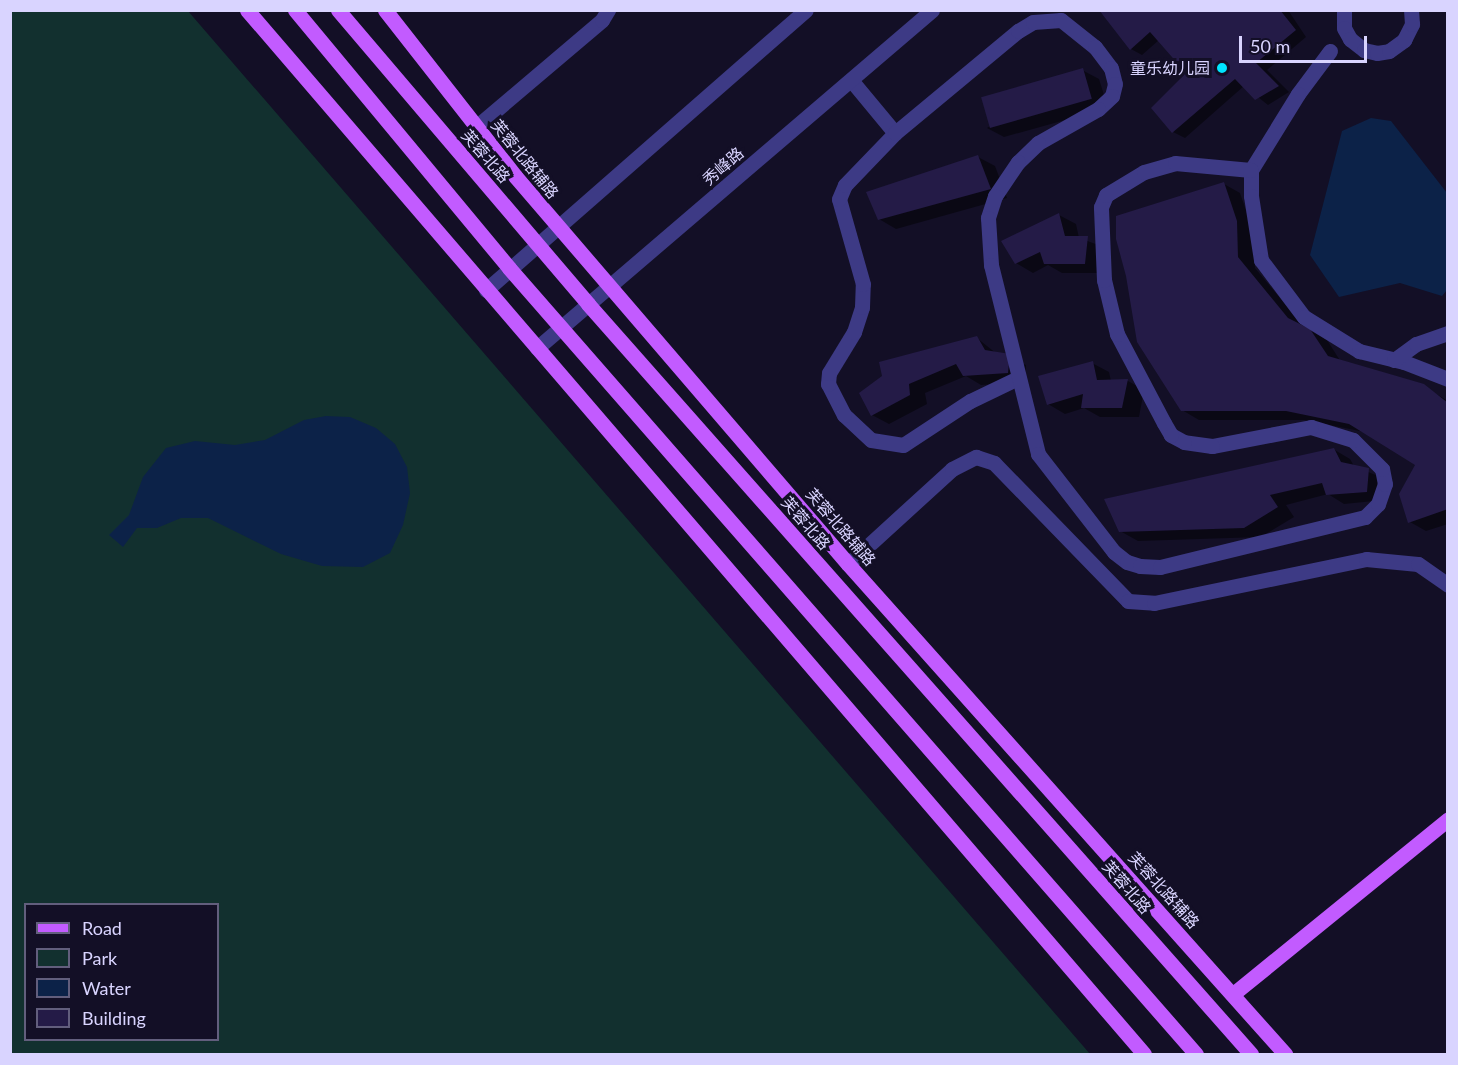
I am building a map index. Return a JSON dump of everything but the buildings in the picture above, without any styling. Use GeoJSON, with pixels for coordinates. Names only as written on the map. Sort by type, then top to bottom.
{"type":"FeatureCollection","features":[{"type":"Feature","properties":{"kind":"main road"},"geometry":{"type":"LineString","coordinates":[[247,10],[1144,1054]]}},
{"type":"Feature","properties":{"kind":"main road"},"geometry":{"type":"LineString","coordinates":[[295,10],[509,268],[1196,1054]]}},
{"type":"Feature","properties":{"kind":"main road","name":"芙蓉北路"},"geometry":{"type":"LineString","coordinates":[[338,10],[588,304],[1251,1054]]}},
{"type":"Feature","properties":{"kind":"main road","name":"芙蓉北路辅路"},"geometry":{"type":"LineString","coordinates":[[385,10],[476,127],[557,225],[848,564],[1285,1054]]}},
{"type":"Feature","properties":{"kind":"main road"},"geometry":{"type":"LineString","coordinates":[[1233,994],[1448,819]]}},
{"type":"Feature","properties":{"kind":"street"},"geometry":{"type":"LineString","coordinates":[[476,127],[608,10]]}},
{"type":"Feature","properties":{"kind":"street"},"geometry":{"type":"LineString","coordinates":[[486,290],[557,225],[806,10]]}},
{"type":"Feature","properties":{"kind":"street","name":"秀峰路"},"geometry":{"type":"LineString","coordinates":[[537,348],[932,10]]}},
{"type":"Feature","properties":{"kind":"street"},"geometry":{"type":"LineString","coordinates":[[1344,10],[1344,28],[1292,103],[1251,170],[1251,196],[1262,260],[1304,317],[1359,351],[1394,360],[1448,380]]}},
{"type":"Feature","properties":{"kind":"street"},"geometry":{"type":"LineString","coordinates":[[1344,28],[1354,44],[1370,52],[1395,48],[1410,30],[1412,10]]}},
{"type":"Feature","properties":{"kind":"street"},"geometry":{"type":"LineString","coordinates":[[1018,378],[986,392],[903,445],[871,440],[844,414],[832,395],[829,373],[854,332],[862,308],[863,284],[841,208],[841,192],[895,133],[1033,22],[1061,20],[1071,25],[1095,47],[1111,68],[1115,84],[1112,96],[1098,109],[1038,143],[1018,162],[995,196],[988,218],[991,265],[1038,454],[1126,562],[1160,567],[1365,517],[1378,504],[1385,484],[1382,469],[1353,440],[1311,427],[1212,446],[1184,442],[1172,435],[1164,423],[1117,334],[1104,280],[1101,207],[1106,195],[1144,172],[1174,163],[1251,170]]}},
{"type":"Feature","properties":{"kind":"street"},"geometry":{"type":"LineString","coordinates":[[1330,51],[1354,44]]}},
{"type":"Feature","properties":{"kind":"street"},"geometry":{"type":"LineString","coordinates":[[851,80],[895,133]]}},
{"type":"Feature","properties":{"kind":"street"},"geometry":{"type":"LineString","coordinates":[[1394,360],[1416,344],[1448,333]]}},
{"type":"Feature","properties":{"kind":"street"},"geometry":{"type":"LineString","coordinates":[[848,564],[952,469],[976,457],[994,463],[1128,601],[1154,603],[1366,559],[1418,564],[1448,585]]}},
{"type":"Feature","properties":{"kind":"green space"},"geometry":{"type":"Polygon","coordinates":[[[10,11],[188,11],[1090,1054],[11,1054],[10,11]]]}},
{"type":"Feature","properties":{"kind":"water"},"geometry":{"type":"Polygon","coordinates":[[[1371,118],[1391,121],[1447,193],[1447,290],[1442,296],[1400,283],[1339,297],[1310,255],[1342,131],[1371,118]]]}},
{"type":"Feature","properties":{"kind":"water"},"geometry":{"type":"Polygon","coordinates":[[[326,416],[350,417],[376,428],[395,444],[407,467],[410,493],[403,525],[390,553],[363,567],[322,566],[281,554],[208,518],[181,518],[157,528],[137,528],[123,547],[109,535],[129,515],[143,477],[166,448],[195,441],[235,445],[265,440],[304,420],[326,416]]]}},
{"type":"Feature","properties":{"kind":"place","name":"童乐幼儿园"},"geometry":{"type":"Point","coordinates":[1222,68]}}]}
